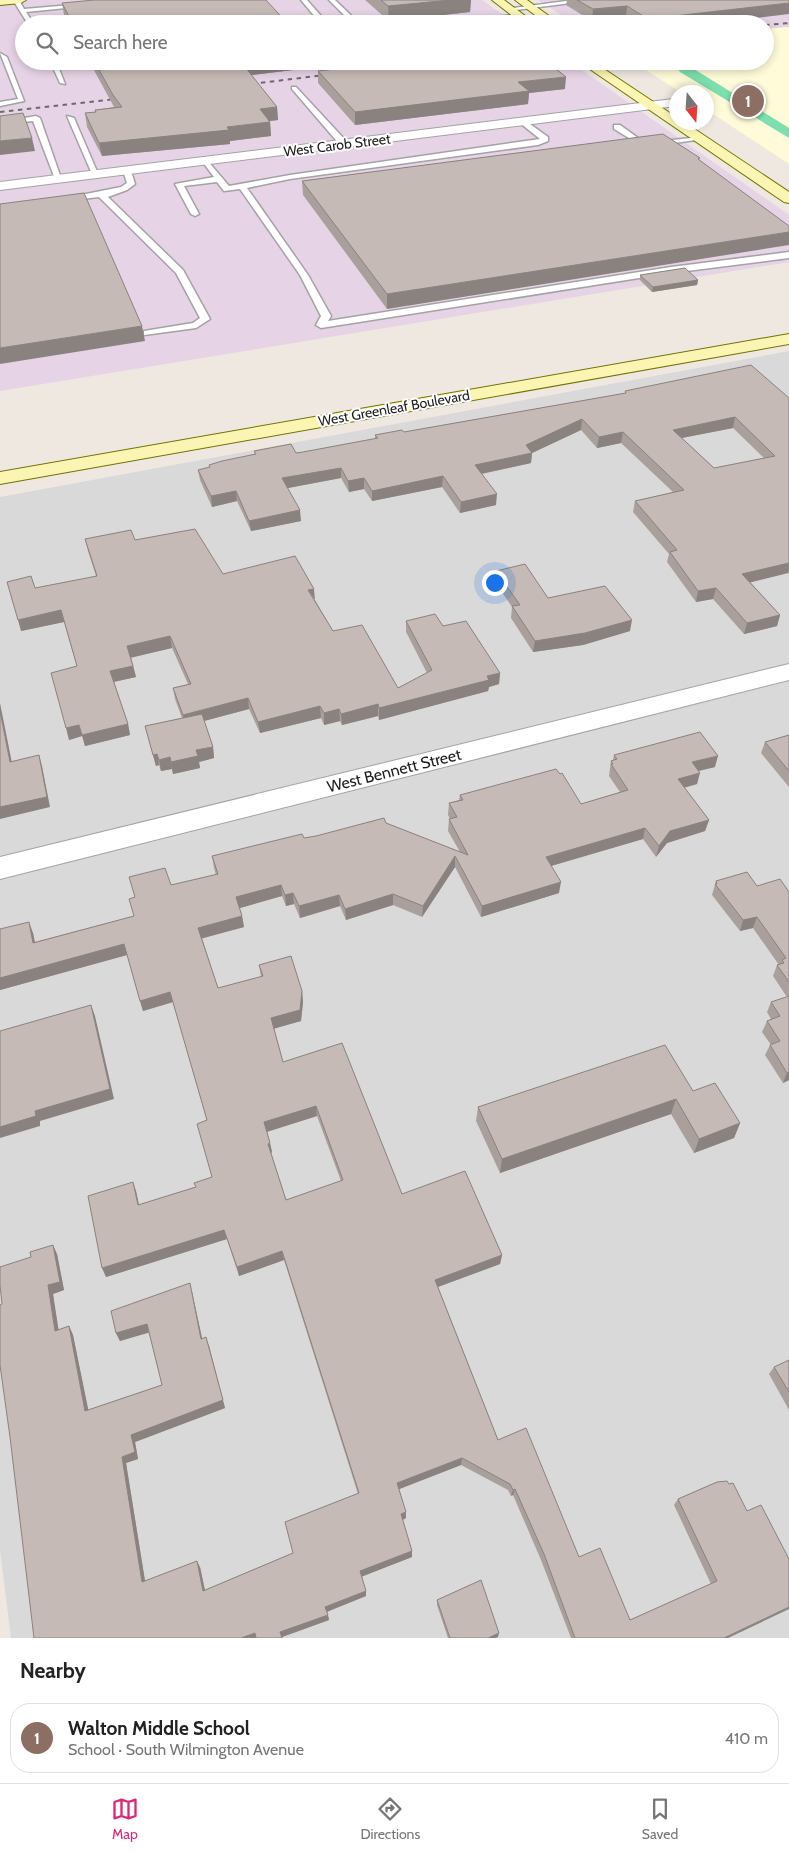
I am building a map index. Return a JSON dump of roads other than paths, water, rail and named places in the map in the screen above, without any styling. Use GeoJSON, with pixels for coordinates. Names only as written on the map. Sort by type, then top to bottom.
{"type":"FeatureCollection","features":[{"type":"Feature","properties":{"kind":"main road"},"geometry":{"type":"LineString","coordinates":[[0,2],[16,0],[22,6]]}},
{"type":"Feature","properties":{"kind":"main road"},"geometry":{"type":"LineString","coordinates":[[497,0],[518,15]]}},
{"type":"Feature","properties":{"kind":"main road"},"geometry":{"type":"LineString","coordinates":[[520,0],[541,15]]}},
{"type":"Feature","properties":{"kind":"main road"},"geometry":{"type":"LineString","coordinates":[[597,70],[789,199]]}},
{"type":"Feature","properties":{"kind":"main road"},"geometry":{"type":"LineString","coordinates":[[658,92],[669,100]]}},
{"type":"Feature","properties":{"kind":"main road","name":"West Greenleaf Boulevard"},"geometry":{"type":"LineString","coordinates":[[0,478],[789,339]]}},
{"type":"Feature","properties":{"kind":"street","name":"West Carob Street"},"geometry":{"type":"LineString","coordinates":[[0,186],[669,104]]}},
{"type":"Feature","properties":{"kind":"street","name":"West Bennett Street"},"geometry":{"type":"LineString","coordinates":[[0,868],[789,672]]}},
{"type":"Feature","properties":{"kind":"lane"},"geometry":{"type":"LineString","coordinates":[[304,0],[318,15]]}},
{"type":"Feature","properties":{"kind":"lane"},"geometry":{"type":"LineString","coordinates":[[332,0],[348,15]]}},
{"type":"Feature","properties":{"kind":"lane"},"geometry":{"type":"LineString","coordinates":[[500,15],[530,7],[591,0]]}},
{"type":"Feature","properties":{"kind":"lane"},"geometry":{"type":"LineString","coordinates":[[22,6],[89,5]]}},
{"type":"Feature","properties":{"kind":"lane"},"geometry":{"type":"LineString","coordinates":[[0,55],[4,57],[22,100],[0,104]]}},
{"type":"Feature","properties":{"kind":"lane"},"geometry":{"type":"LineString","coordinates":[[57,70],[63,83]]}},
{"type":"Feature","properties":{"kind":"lane"},"geometry":{"type":"LineString","coordinates":[[294,88],[344,144]]}},
{"type":"Feature","properties":{"kind":"lane"},"geometry":{"type":"LineString","coordinates":[[6,122],[36,118],[59,179]]}},
{"type":"Feature","properties":{"kind":"lane"},"geometry":{"type":"LineString","coordinates":[[70,118],[96,174]]}},
{"type":"Feature","properties":{"kind":"lane"},"geometry":{"type":"LineString","coordinates":[[206,161],[227,189],[243,187],[290,177],[538,142],[545,139],[523,121]]}},
{"type":"Feature","properties":{"kind":"lane"},"geometry":{"type":"LineString","coordinates":[[617,127],[644,145],[700,139]]}},
{"type":"Feature","properties":{"kind":"lane"},"geometry":{"type":"LineString","coordinates":[[60,200],[126,190],[131,184],[127,170]]}},
{"type":"Feature","properties":{"kind":"lane"},"geometry":{"type":"LineString","coordinates":[[195,214],[179,184],[220,179]]}},
{"type":"Feature","properties":{"kind":"lane"},"geometry":{"type":"LineString","coordinates":[[243,187],[304,275],[326,316],[321,325],[662,272],[789,255]]}},
{"type":"Feature","properties":{"kind":"lane"},"geometry":{"type":"LineString","coordinates":[[106,194],[103,197],[180,272],[205,319],[196,325],[147,333]]}},
{"type":"Feature","properties":{"kind":"railway"},"geometry":{"type":"LineString","coordinates":[[774,24],[789,23]]}},
{"type":"Feature","properties":{"kind":"railway"},"geometry":{"type":"LineString","coordinates":[[243,85],[333,74]]}},
{"type":"Feature","properties":{"kind":"railway"},"geometry":{"type":"LineString","coordinates":[[0,112],[124,98]]}},
{"type":"Feature","properties":{"kind":"place","name":"Walton Middle School"},"geometry":{"type":"Point","coordinates":[748,101]}}]}
